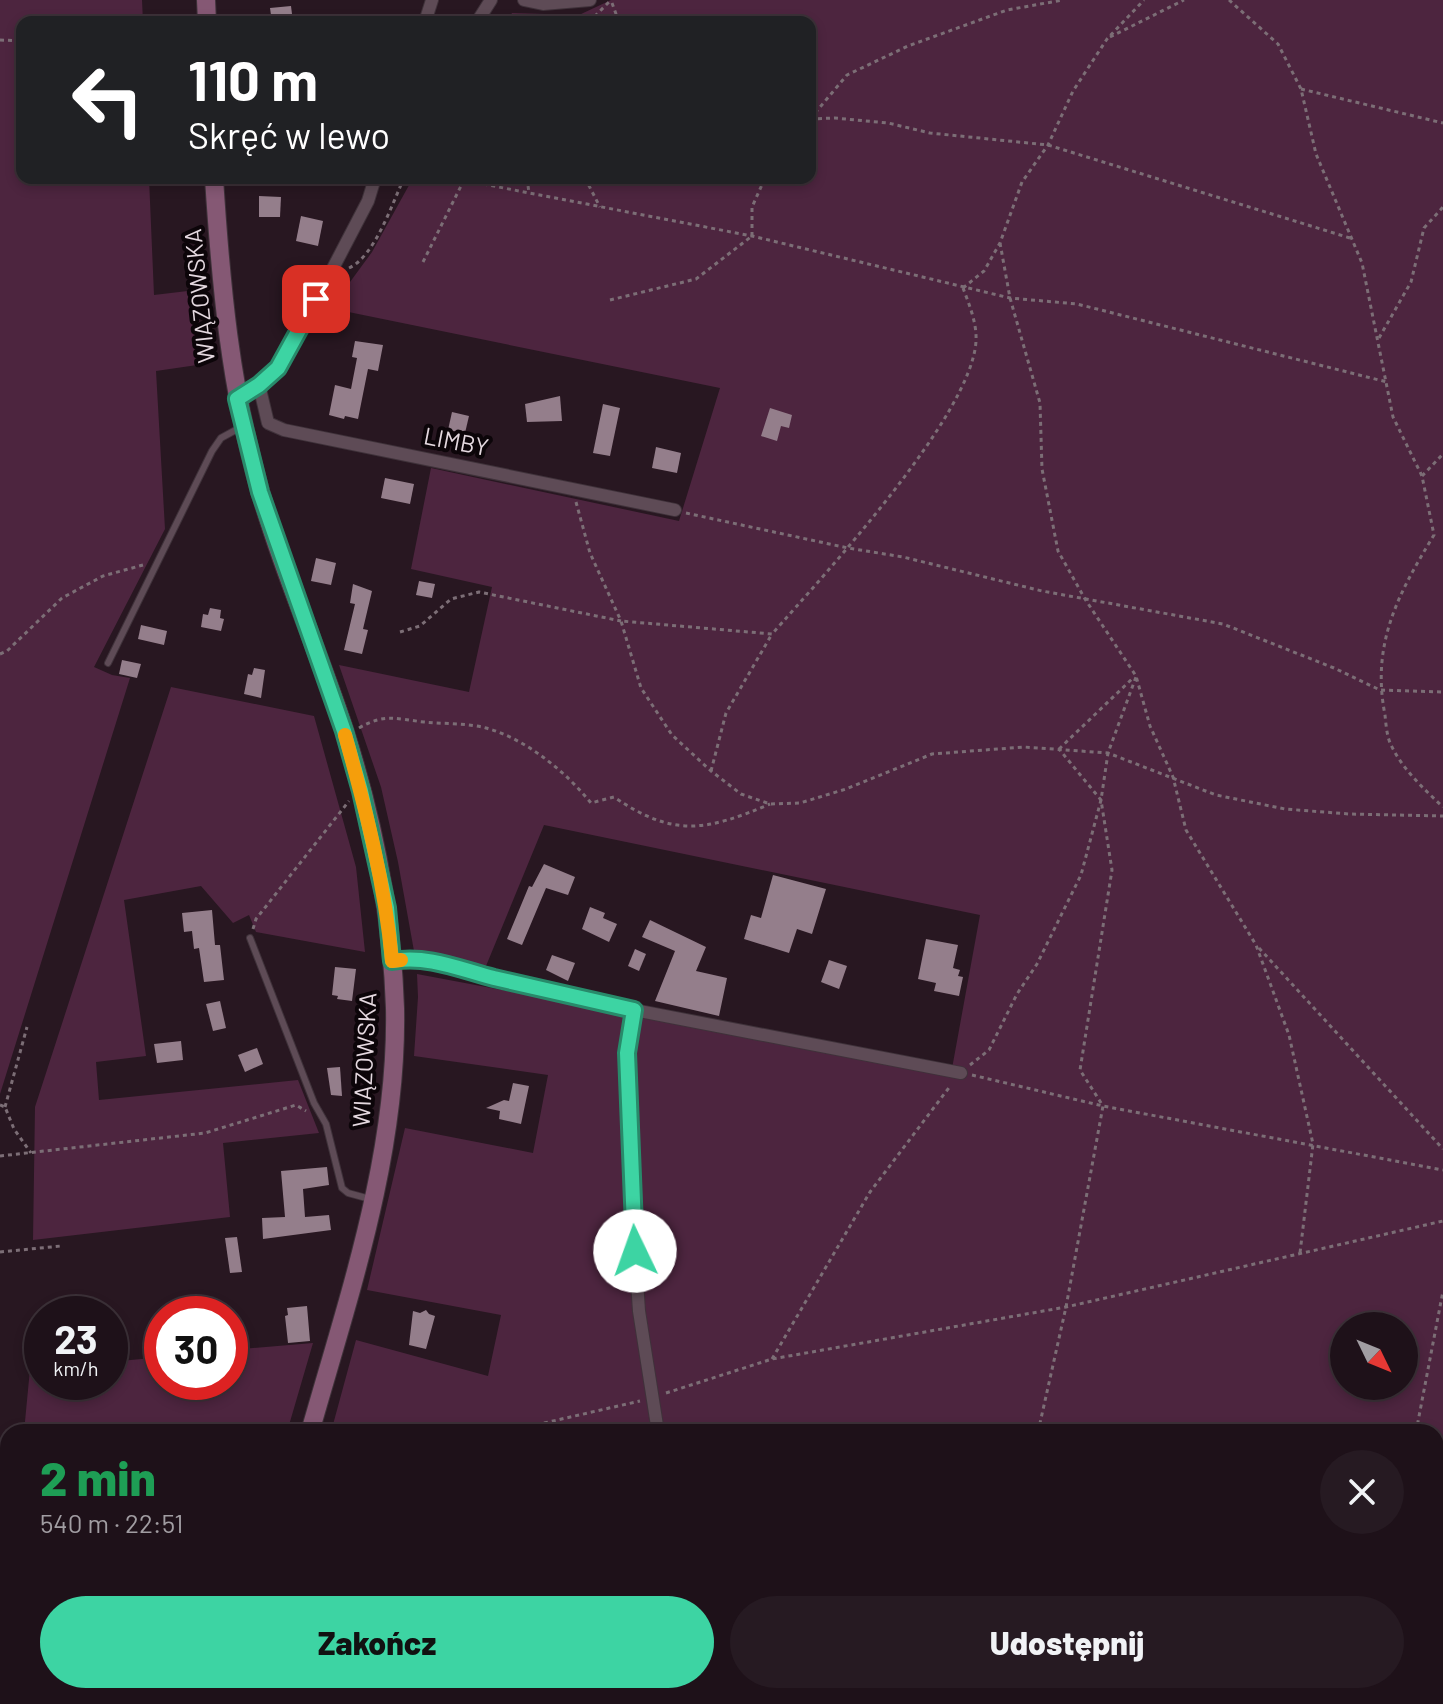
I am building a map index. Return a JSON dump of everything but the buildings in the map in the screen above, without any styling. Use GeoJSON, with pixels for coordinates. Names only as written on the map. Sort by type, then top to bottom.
{"type":"FeatureCollection","features":[{"type":"Feature","properties":{"kind":"main road","name":"WIĄZOWSKA"},"geometry":{"type":"LineString","coordinates":[[214,184],[221,290],[243,426],[260,492],[344,731],[361,791],[387,908],[392,961],[395,1011],[392,1065],[374,1200],[312,1424]]}},
{"type":"Feature","properties":{"kind":"street"},"geometry":{"type":"LineString","coordinates":[[524,0],[543,4],[590,0]]}},
{"type":"Feature","properties":{"kind":"street"},"geometry":{"type":"LineString","coordinates":[[237,399],[278,368],[294,343],[368,201],[373,184]]}},
{"type":"Feature","properties":{"kind":"street","name":"LIMBY"},"geometry":{"type":"LineString","coordinates":[[259,385],[268,423],[284,430],[675,510]]}},
{"type":"Feature","properties":{"kind":"street"},"geometry":{"type":"LineString","coordinates":[[392,961],[412,958],[452,964],[490,977],[634,1010],[961,1073]]}},
{"type":"Feature","properties":{"kind":"street"},"geometry":{"type":"LineString","coordinates":[[634,1010],[627,1053],[633,1220],[639,1311],[657,1424]]}},
{"type":"Feature","properties":{"kind":"lane"},"geometry":{"type":"LineString","coordinates":[[108,663],[212,451],[221,438],[243,426]]}},
{"type":"Feature","properties":{"kind":"lane"},"geometry":{"type":"LineString","coordinates":[[250,938],[314,1103],[326,1124],[342,1188],[348,1193],[374,1200]]}},
{"type":"Feature","properties":{"kind":"path"},"geometry":{"type":"LineString","coordinates":[[816,112],[847,75],[908,46],[1007,10],[1063,0]]}},
{"type":"Feature","properties":{"kind":"path"},"geometry":{"type":"LineString","coordinates":[[963,288],[984,271],[1000,243],[1022,182],[1048,145],[1073,91],[1107,39],[1144,0]]}},
{"type":"Feature","properties":{"kind":"path"},"geometry":{"type":"LineString","coordinates":[[1107,39],[1184,0]]}},
{"type":"Feature","properties":{"kind":"path"},"geometry":{"type":"LineString","coordinates":[[1229,0],[1278,44],[1301,89],[1316,154],[1362,263],[1393,417],[1422,476],[1434,535],[1392,611],[1380,673],[1380,690],[1390,744],[1414,780],[1443,807]]}},
{"type":"Feature","properties":{"kind":"path"},"geometry":{"type":"LineString","coordinates":[[596,16],[612,1]]}},
{"type":"Feature","properties":{"kind":"path"},"geometry":{"type":"LineString","coordinates":[[1301,89],[1443,123]]}},
{"type":"Feature","properties":{"kind":"path"},"geometry":{"type":"LineString","coordinates":[[816,119],[888,123],[930,133],[1048,145],[1352,239]]}},
{"type":"Feature","properties":{"kind":"path"},"geometry":{"type":"LineString","coordinates":[[327,278],[357,264],[379,232],[401,184]]}},
{"type":"Feature","properties":{"kind":"path"},"geometry":{"type":"LineString","coordinates":[[423,262],[462,184]]}},
{"type":"Feature","properties":{"kind":"path"},"geometry":{"type":"LineString","coordinates":[[487,184],[752,236],[1010,298],[1077,304],[1387,382]]}},
{"type":"Feature","properties":{"kind":"path"},"geometry":{"type":"LineString","coordinates":[[528,184],[529,193]]}},
{"type":"Feature","properties":{"kind":"path"},"geometry":{"type":"LineString","coordinates":[[588,184],[600,207]]}},
{"type":"Feature","properties":{"kind":"path"},"geometry":{"type":"LineString","coordinates":[[752,236],[752,207],[762,184]]}},
{"type":"Feature","properties":{"kind":"path"},"geometry":{"type":"LineString","coordinates":[[1378,339],[1411,282],[1424,228],[1443,207]]}},
{"type":"Feature","properties":{"kind":"path"},"geometry":{"type":"LineString","coordinates":[[610,300],[696,279],[752,236]]}},
{"type":"Feature","properties":{"kind":"path"},"geometry":{"type":"LineString","coordinates":[[1000,243],[1010,298],[1040,403],[1042,469],[1058,551],[1085,599],[1136,676],[1150,726],[1173,777],[1186,830],[1256,945],[1443,1149]]}},
{"type":"Feature","properties":{"kind":"path"},"geometry":{"type":"LineString","coordinates":[[711,771],[726,713],[772,634],[848,548],[929,440],[969,372],[976,340],[972,312],[963,288]]}},
{"type":"Feature","properties":{"kind":"path"},"geometry":{"type":"LineString","coordinates":[[1422,476],[1443,454]]}},
{"type":"Feature","properties":{"kind":"path"},"geometry":{"type":"LineString","coordinates":[[573,489],[590,553],[621,621],[641,688],[672,735],[711,771],[741,794],[770,804]]}},
{"type":"Feature","properties":{"kind":"path"},"geometry":{"type":"LineString","coordinates":[[675,510],[903,557],[1042,591],[1223,624],[1334,668],[1380,690],[1443,692]]}},
{"type":"Feature","properties":{"kind":"path"},"geometry":{"type":"LineString","coordinates":[[0,654],[7,651],[62,598],[103,576],[157,561]]}},
{"type":"Feature","properties":{"kind":"path"},"geometry":{"type":"LineString","coordinates":[[400,632],[420,626],[451,599],[479,592],[621,621],[772,634]]}},
{"type":"Feature","properties":{"kind":"path"},"geometry":{"type":"LineString","coordinates":[[1059,749],[1136,676]]}},
{"type":"Feature","properties":{"kind":"path"},"geometry":{"type":"LineString","coordinates":[[772,1359],[870,1192],[961,1073],[989,1050],[1017,994],[1037,964],[1081,875],[1101,800],[1108,753],[1136,676]]}},
{"type":"Feature","properties":{"kind":"path"},"geometry":{"type":"LineString","coordinates":[[357,729],[378,717],[484,728],[503,734],[543,758],[574,782],[591,803],[614,797],[642,816],[678,827],[727,822],[770,804],[800,803],[846,789],[932,754],[1024,747],[1108,753],[1216,795],[1285,809],[1443,816]]}},
{"type":"Feature","properties":{"kind":"path"},"geometry":{"type":"LineString","coordinates":[[1040,1424],[1066,1307],[1103,1106],[1080,1070],[1112,870],[1101,800],[1059,749]]}},
{"type":"Feature","properties":{"kind":"path"},"geometry":{"type":"LineString","coordinates":[[250,938],[256,919],[345,804],[361,791]]}},
{"type":"Feature","properties":{"kind":"path"},"geometry":{"type":"LineString","coordinates":[[1256,945],[1289,1035],[1313,1144],[1300,1253]]}},
{"type":"Feature","properties":{"kind":"path"},"geometry":{"type":"LineString","coordinates":[[27,1027],[2,1106],[31,1153]]}},
{"type":"Feature","properties":{"kind":"path"},"geometry":{"type":"LineString","coordinates":[[961,1073],[1103,1106],[1443,1170]]}},
{"type":"Feature","properties":{"kind":"path"},"geometry":{"type":"LineString","coordinates":[[0,1156],[205,1133],[296,1105],[326,1124]]}},
{"type":"Feature","properties":{"kind":"path"},"geometry":{"type":"LineString","coordinates":[[540,1424],[652,1398],[772,1359],[1066,1307],[1443,1221]]}},
{"type":"Feature","properties":{"kind":"path"},"geometry":{"type":"LineString","coordinates":[[0,1252],[61,1246]]}},
{"type":"Feature","properties":{"kind":"path"},"geometry":{"type":"LineString","coordinates":[[1418,1424],[1443,1291]]}},
{"type":"Feature","properties":{"kind":"shaded area"},"geometry":{"type":"Polygon","coordinates":[[[0,0],[142,0],[143,16],[16,16],[16,184],[149,184],[154,295],[196,290],[204,364],[156,371],[165,529],[94,667],[130,678],[0,1094],[0,0]]]}},
{"type":"Feature","properties":{"kind":"shaded area"},"geometry":{"type":"Polygon","coordinates":[[[611,0],[1443,0],[1443,1424],[333,1424],[356,1340],[488,1376],[501,1315],[367,1290],[405,1128],[533,1153],[548,1075],[414,1056],[417,974],[951,1074],[980,915],[544,825],[486,966],[414,951],[381,787],[339,665],[469,692],[492,587],[411,569],[431,468],[679,521],[720,388],[324,307],[350,282],[372,252],[410,184],[816,184],[816,16],[510,16],[512,13],[579,15],[611,0]]]}},
{"type":"Feature","properties":{"kind":"shaded area"},"geometry":{"type":"Polygon","coordinates":[[[171,687],[314,716],[356,867],[365,952],[256,932],[249,915],[233,923],[201,886],[124,900],[146,1056],[96,1062],[99,1100],[298,1080],[319,1133],[223,1143],[230,1217],[33,1240],[35,1107],[171,687]]]}},
{"type":"Feature","properties":{"kind":"shaded area"},"geometry":{"type":"Polygon","coordinates":[[[313,1343],[289,1424],[25,1424],[27,1400],[128,1400],[128,1360],[144,1359],[144,1400],[248,1400],[248,1348],[313,1343]]]}},
{"type":"Feature","properties":{"kind":"slow traffic"},"geometry":{"type":"LineString","coordinates":[[345,735],[375,848],[387,908],[392,961],[401,960]]}},
{"type":"Feature","properties":{"kind":"route"},"geometry":{"type":"LineString","coordinates":[[316,299],[278,368],[237,399],[260,492],[344,731],[361,791],[387,908],[392,961],[412,958],[452,964],[490,977],[634,1010],[627,1053],[635,1251]]}}]}
